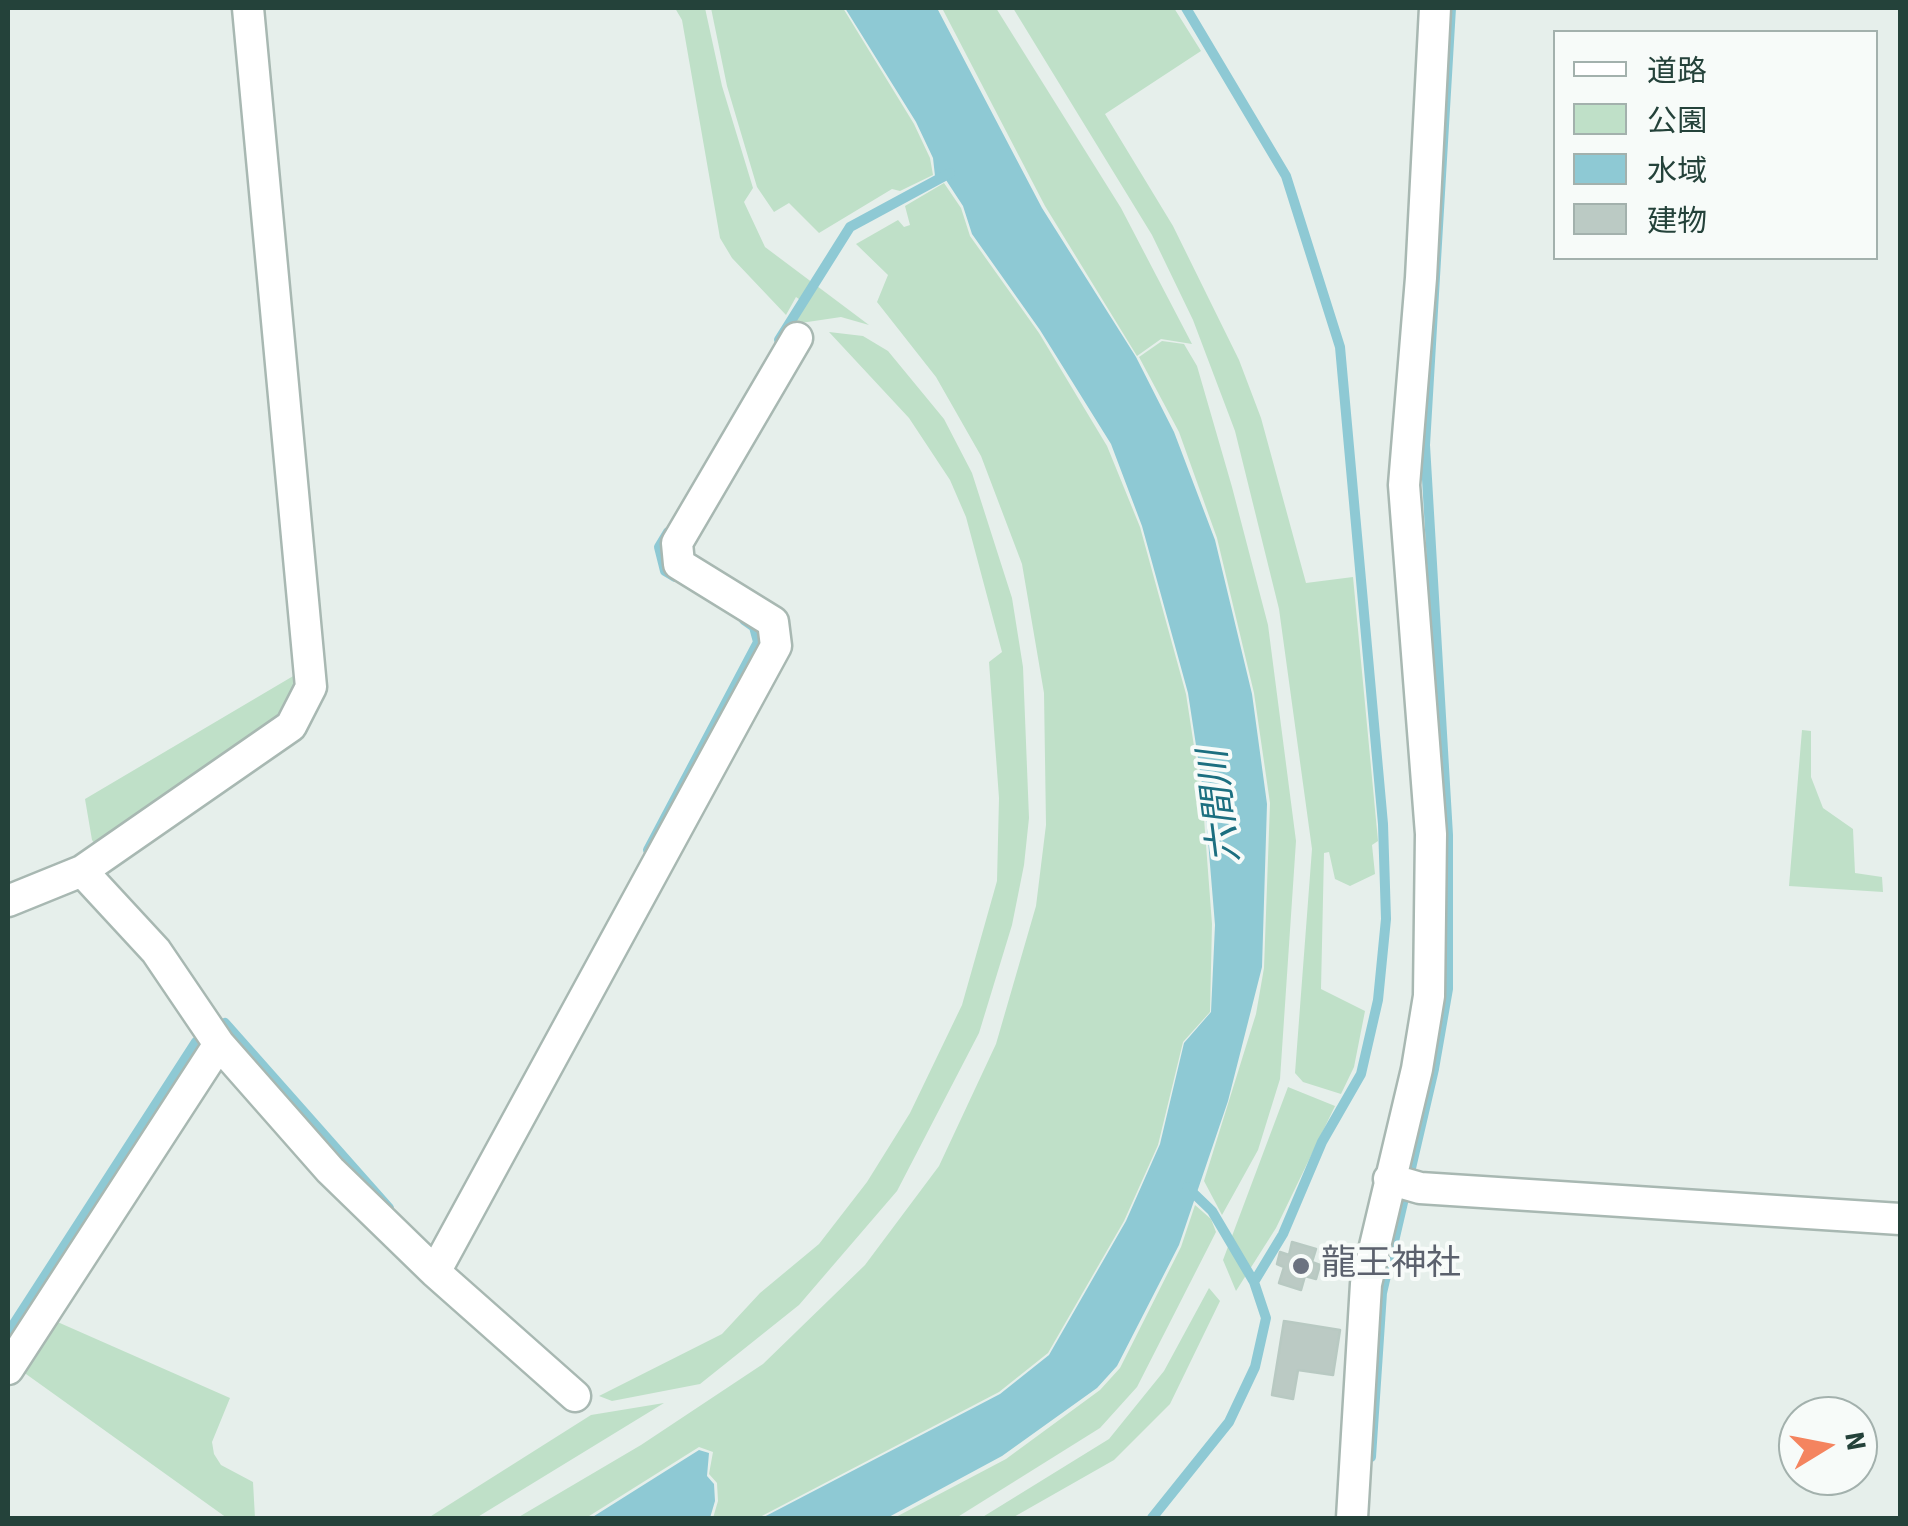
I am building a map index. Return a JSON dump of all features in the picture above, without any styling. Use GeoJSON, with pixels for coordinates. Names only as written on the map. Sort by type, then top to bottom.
{"type":"FeatureCollection","features":[{"type":"Feature","properties":{"kind":"street"},"geometry":{"type":"LineString","coordinates":[[8,901],[82,871],[292,726],[311,687],[248,8]]}},
{"type":"Feature","properties":{"kind":"street"},"geometry":{"type":"LineString","coordinates":[[1352,1518],[1366,1284],[1403,1183],[1429,996],[1433,919],[1431,834],[1404,485],[1422,278],[1435,8]]}},
{"type":"Feature","properties":{"kind":"street"},"geometry":{"type":"LineString","coordinates":[[435,1272],[776,646],[773,622],[679,564],[677,543],[797,338]]}},
{"type":"Feature","properties":{"kind":"street"},"geometry":{"type":"LineString","coordinates":[[82,871],[156,951],[214,1035],[330,1170],[435,1272],[575,1396]]}},
{"type":"Feature","properties":{"kind":"street"},"geometry":{"type":"LineString","coordinates":[[8,1369],[214,1035]]}},
{"type":"Feature","properties":{"kind":"street"},"geometry":{"type":"LineString","coordinates":[[1403,1183],[1900,1218]]}},
{"type":"Feature","properties":{"kind":"green space"},"geometry":{"type":"Polygon","coordinates":[[[675,8],[705,8],[722,86],[753,188],[744,202],[765,247],[869,325],[841,317],[794,324],[806,304],[796,297],[786,315],[732,258],[720,238],[682,20],[675,8]]]}},
{"type":"Feature","properties":{"kind":"green space"},"geometry":{"type":"Polygon","coordinates":[[[711,8],[843,8],[914,124],[930,158],[933,175],[900,191],[892,189],[819,233],[789,203],[774,212],[757,187],[727,86],[711,8]]]}},
{"type":"Feature","properties":{"kind":"green space"},"geometry":{"type":"Polygon","coordinates":[[[942,8],[996,8],[1121,208],[1192,344],[1161,339],[1137,356],[1045,206],[942,8]]]}},
{"type":"Feature","properties":{"kind":"green space"},"geometry":{"type":"Polygon","coordinates":[[[1013,8],[1174,8],[1201,51],[1105,114],[1173,226],[1239,360],[1261,418],[1306,583],[1353,577],[1378,841],[1372,845],[1375,874],[1350,886],[1335,879],[1329,852],[1324,853],[1321,989],[1365,1011],[1354,1067],[1341,1094],[1303,1082],[1295,1073],[1312,849],[1279,609],[1235,431],[1193,320],[1152,235],[1013,8]]]}},
{"type":"Feature","properties":{"kind":"green space"},"geometry":{"type":"Polygon","coordinates":[[[944,183],[961,208],[970,236],[1039,333],[1107,446],[1140,527],[1186,694],[1203,805],[1212,924],[1210,1012],[1183,1042],[1158,1145],[1124,1221],[1048,1353],[999,1392],[758,1518],[713,1518],[718,1501],[717,1483],[709,1474],[713,1452],[699,1447],[586,1518],[517,1518],[641,1445],[763,1364],[865,1265],[939,1166],[996,1044],[1036,906],[1046,825],[1044,693],[1022,564],[981,456],[936,377],[877,302],[888,275],[856,244],[898,220],[904,227],[910,225],[905,206],[944,183]]]}},
{"type":"Feature","properties":{"kind":"green space"},"geometry":{"type":"Polygon","coordinates":[[[829,332],[863,336],[888,351],[944,419],[972,473],[1012,598],[1023,667],[1029,818],[1012,925],[979,1033],[897,1191],[799,1305],[700,1384],[612,1401],[599,1396],[722,1334],[760,1293],[819,1244],[867,1182],[910,1113],[962,1005],[997,881],[999,798],[989,662],[1002,652],[966,517],[950,480],[909,418],[829,332]]]}},
{"type":"Feature","properties":{"kind":"green space"},"geometry":{"type":"Polygon","coordinates":[[[1162,341],[1184,344],[1197,366],[1232,487],[1268,625],[1296,841],[1280,1079],[1258,1150],[1222,1215],[1204,1181],[1256,1014],[1264,968],[1270,803],[1254,693],[1217,538],[1179,432],[1139,357],[1162,341]]]}},
{"type":"Feature","properties":{"kind":"green space"},"geometry":{"type":"Polygon","coordinates":[[[300,672],[285,715],[95,844],[85,799],[300,672]]]}},
{"type":"Feature","properties":{"kind":"green space"},"geometry":{"type":"Polygon","coordinates":[[[1802,730],[1811,731],[1811,777],[1823,808],[1853,829],[1855,873],[1882,877],[1883,892],[1789,886],[1802,730]]]}},
{"type":"Feature","properties":{"kind":"green space"},"geometry":{"type":"Polygon","coordinates":[[[1288,1087],[1335,1106],[1276,1228],[1236,1291],[1223,1260],[1288,1087]]]}},
{"type":"Feature","properties":{"kind":"green space"},"geometry":{"type":"Polygon","coordinates":[[[1195,1205],[1211,1219],[1216,1232],[1137,1387],[1100,1428],[956,1518],[894,1518],[1006,1459],[1100,1390],[1120,1368],[1181,1247],[1195,1205]]]}},
{"type":"Feature","properties":{"kind":"green space"},"geometry":{"type":"Polygon","coordinates":[[[1209,1288],[1220,1301],[1170,1404],[1114,1460],[1012,1518],[981,1518],[1109,1439],[1164,1371],[1209,1288]]]}},
{"type":"Feature","properties":{"kind":"green space"},"geometry":{"type":"Polygon","coordinates":[[[53,1320],[230,1398],[212,1442],[214,1454],[221,1465],[253,1482],[255,1518],[227,1518],[19,1369],[53,1320]]]}},
{"type":"Feature","properties":{"kind":"green space"},"geometry":{"type":"Polygon","coordinates":[[[664,1403],[476,1518],[428,1518],[591,1415],[664,1403]]]}},
{"type":"Feature","properties":{"kind":"water","name":"六間川"},"geometry":{"type":"Polygon","coordinates":[[[845,8],[937,8],[1042,208],[1136,357],[1174,432],[1215,540],[1252,694],[1267,804],[1262,967],[1228,1101],[1179,1245],[1117,1366],[1097,1388],[1002,1456],[887,1518],[762,1518],[1000,1394],[1049,1355],[1126,1221],[1160,1144],[1184,1043],[1211,1012],[1215,925],[1205,804],[1188,693],[1142,526],[1111,444],[1040,330],[972,234],[963,206],[946,180],[935,176],[933,158],[916,122],[845,8]]]}},
{"type":"Feature","properties":{"kind":"water"},"geometry":{"type":"Polygon","coordinates":[[[699,1450],[709,1453],[707,1476],[714,1484],[715,1501],[710,1518],[591,1518],[699,1450]]]}},
{"type":"Feature","properties":{"kind":"building","name":"龍王神社"},"geometry":{"type":"Polygon","coordinates":[[[1292,1242],[1316,1249],[1312,1262],[1320,1265],[1316,1279],[1305,1276],[1301,1290],[1279,1283],[1284,1267],[1277,1264],[1280,1252],[1289,1255],[1292,1242]]]}},
{"type":"Feature","properties":{"kind":"building"},"geometry":{"type":"Polygon","coordinates":[[[1284,1321],[1340,1330],[1333,1375],[1298,1370],[1293,1399],[1272,1395],[1284,1321]]]}},
{"type":"Feature","properties":{"kind":"waterway"},"geometry":{"type":"LineString","coordinates":[[1186,8],[1286,176],[1340,347],[1383,824],[1386,919],[1378,1000],[1361,1074],[1322,1142],[1283,1234],[1254,1282]]}},
{"type":"Feature","properties":{"kind":"waterway"},"geometry":{"type":"LineString","coordinates":[[1371,1457],[1382,1293],[1434,1069],[1448,989],[1448,835],[1425,445],[1451,8]]}},
{"type":"Feature","properties":{"kind":"waterway"},"geometry":{"type":"LineString","coordinates":[[779,340],[850,227],[950,173]]}},
{"type":"Feature","properties":{"kind":"waterway"},"geometry":{"type":"LineString","coordinates":[[668,532],[659,547],[665,571],[675,577]]}},
{"type":"Feature","properties":{"kind":"waterway"},"geometry":{"type":"LineString","coordinates":[[648,850],[758,642],[754,627],[744,620]]}},
{"type":"Feature","properties":{"kind":"waterway"},"geometry":{"type":"LineString","coordinates":[[8,1333],[196,1042],[225,1023],[389,1208]]}},
{"type":"Feature","properties":{"kind":"waterway"},"geometry":{"type":"LineString","coordinates":[[1152,1518],[1229,1422],[1255,1367],[1266,1318],[1254,1282],[1212,1211],[1187,1187]]}},
{"type":"Feature","properties":{"kind":"place","name":"龍王神社"},"geometry":{"type":"Point","coordinates":[1301,1266]}}]}
